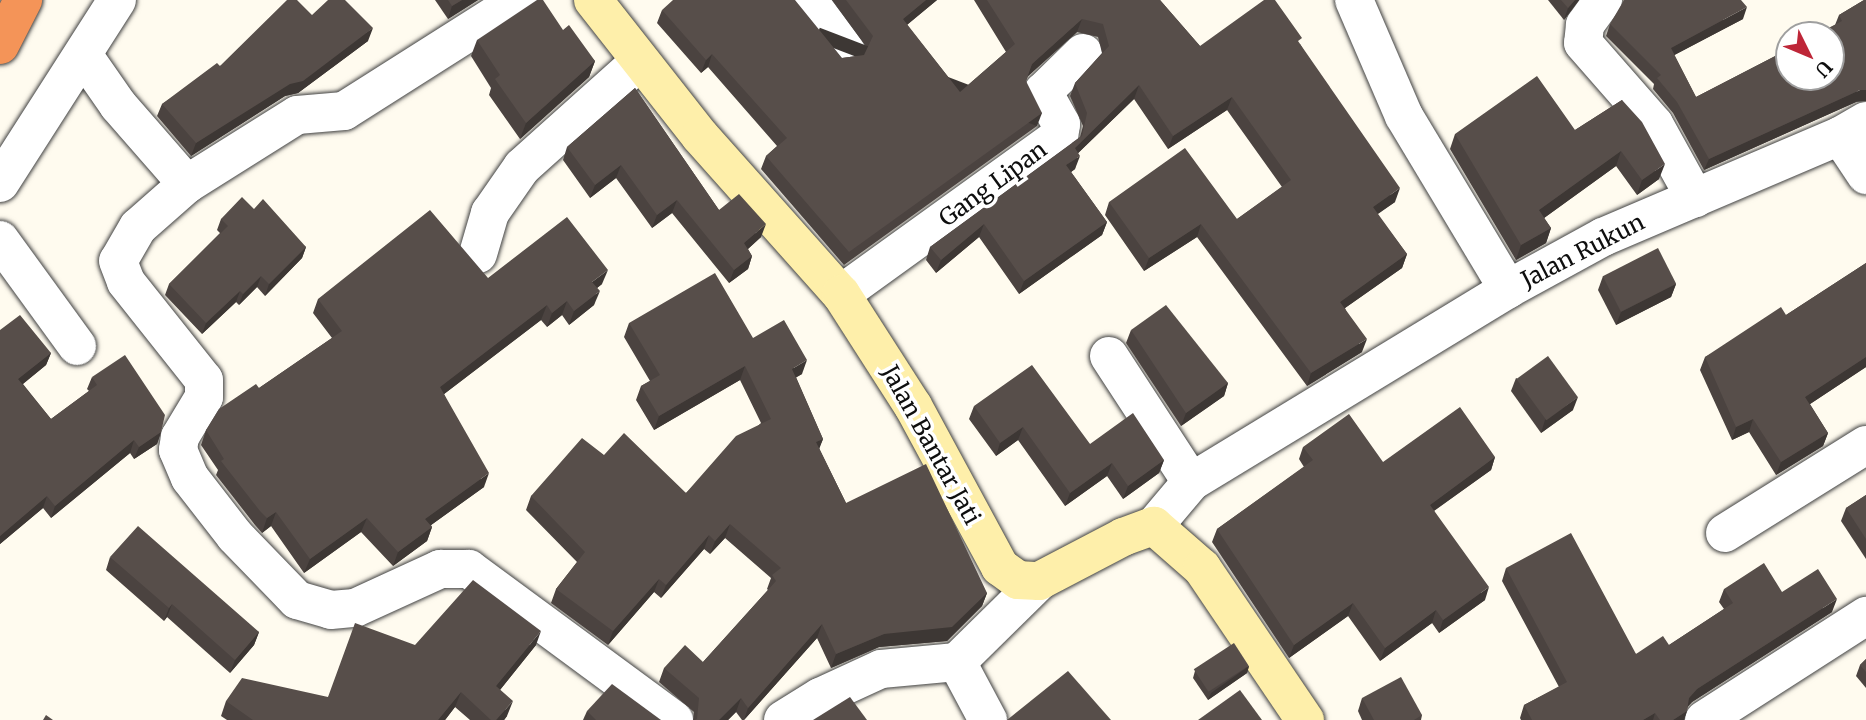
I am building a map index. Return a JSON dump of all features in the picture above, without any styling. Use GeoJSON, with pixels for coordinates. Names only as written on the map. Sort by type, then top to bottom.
{"type":"FeatureCollection","features":[{"type":"Feature","properties":{"kind":"highway"},"geometry":{"type":"LineString","coordinates":[[0,45],[23,0]]}},
{"type":"Feature","properties":{"kind":"street"},"geometry":{"type":"LineString","coordinates":[[0,183],[84,56],[117,0]]}},
{"type":"Feature","properties":{"kind":"street"},"geometry":{"type":"LineString","coordinates":[[519,0],[344,111],[297,115],[187,184],[138,227],[118,261],[126,282],[204,380],[204,397],[183,428],[178,450],[190,478],[235,536],[297,600],[331,610],[381,600],[440,569],[469,569],[674,720]]}},
{"type":"Feature","properties":{"kind":"street"},"geometry":{"type":"LineString","coordinates":[[808,0],[846,51]]}},
{"type":"Feature","properties":{"kind":"street","name":"Jalan Rukun"},"geometry":{"type":"LineString","coordinates":[[1354,0],[1404,116],[1508,289],[1603,237],[1853,128],[1866,175]]}},
{"type":"Feature","properties":{"kind":"street"},"geometry":{"type":"LineString","coordinates":[[1603,0],[1585,25],[1583,43],[1654,124],[1695,198]]}},
{"type":"Feature","properties":{"kind":"street","name":"Jalan Bantar Jati"},"geometry":{"type":"LineString","coordinates":[[604,5],[639,62],[841,295],[913,406],[990,554],[1010,576],[1039,581]]}},
{"type":"Feature","properties":{"kind":"street","name":"Gang Lipan"},"geometry":{"type":"LineString","coordinates":[[841,295],[1059,137],[1061,124],[1043,92],[1083,53]]}},
{"type":"Feature","properties":{"kind":"street"},"geometry":{"type":"LineString","coordinates":[[84,56],[118,105],[187,184]]}},
{"type":"Feature","properties":{"kind":"street"},"geometry":{"type":"LineString","coordinates":[[478,254],[490,213],[522,167],[639,62]]}},
{"type":"Feature","properties":{"kind":"street"},"geometry":{"type":"LineString","coordinates":[[0,240],[77,346]]}},
{"type":"Feature","properties":{"kind":"street"},"geometry":{"type":"LineString","coordinates":[[783,720],[820,697],[881,670],[957,662],[1039,581],[1123,537],[1154,526],[1191,482],[1508,289]]}},
{"type":"Feature","properties":{"kind":"street"},"geometry":{"type":"LineString","coordinates":[[1109,356],[1191,482]]}},
{"type":"Feature","properties":{"kind":"street"},"geometry":{"type":"LineString","coordinates":[[1725,533],[1866,445]]}},
{"type":"Feature","properties":{"kind":"street"},"geometry":{"type":"LineString","coordinates":[[1154,526],[1202,568],[1305,720]]}},
{"type":"Feature","properties":{"kind":"street"},"geometry":{"type":"LineString","coordinates":[[1704,720],[1866,616]]}},
{"type":"Feature","properties":{"kind":"street"},"geometry":{"type":"LineString","coordinates":[[957,662],[988,720]]}},
{"type":"Feature","properties":{"kind":"building"},"geometry":{"type":"Polygon","coordinates":[[[287,0],[297,0],[312,15],[328,0],[345,0],[373,28],[303,81],[290,84],[196,143],[162,104],[217,63],[220,66],[287,0]]]}},
{"type":"Feature","properties":{"kind":"building"},"geometry":{"type":"Polygon","coordinates":[[[448,0],[462,0],[452,6],[448,0]]]}},
{"type":"Feature","properties":{"kind":"building"},"geometry":{"type":"Polygon","coordinates":[[[537,0],[543,0],[563,30],[569,25],[595,61],[526,123],[495,79],[500,75],[477,40],[537,0]]]}},
{"type":"Feature","properties":{"kind":"building"},"geometry":{"type":"Polygon","coordinates":[[[673,0],[795,0],[842,58],[864,55],[873,36],[846,0],[926,0],[903,19],[960,92],[1015,44],[987,0],[1160,0],[1200,46],[1264,0],[1275,0],[1302,38],[1298,41],[1400,188],[1373,207],[1407,254],[1340,302],[1367,339],[1311,373],[1201,224],[1149,258],[1109,202],[1185,148],[1237,219],[1291,180],[1232,97],[1173,136],[1139,85],[1075,148],[1080,156],[1066,165],[1107,222],[1024,281],[984,224],[941,260],[930,247],[1082,136],[1087,113],[1075,83],[1109,46],[1103,24],[1082,19],[1032,64],[1026,81],[1042,113],[849,252],[766,156],[787,138],[712,54],[706,60],[662,10],[673,0]]]}},
{"type":"Feature","properties":{"kind":"building"},"geometry":{"type":"Polygon","coordinates":[[[1561,0],[1575,0],[1568,8],[1561,0]]]}},
{"type":"Feature","properties":{"kind":"building"},"geometry":{"type":"Polygon","coordinates":[[[1624,0],[1741,0],[1747,7],[1671,48],[1696,97],[1775,56],[1775,91],[1845,91],[1845,21],[1842,21],[1839,15],[1866,0],[1866,90],[1860,90],[1709,159],[1677,102],[1657,78],[1661,75],[1610,24],[1624,0]]]}},
{"type":"Feature","properties":{"kind":"building"},"geometry":{"type":"Polygon","coordinates":[[[1537,76],[1575,130],[1622,100],[1642,122],[1665,164],[1642,180],[1621,151],[1539,210],[1551,228],[1521,245],[1455,134],[1537,76]]]}},
{"type":"Feature","properties":{"kind":"building"},"geometry":{"type":"Polygon","coordinates":[[[635,88],[719,210],[739,194],[766,224],[744,243],[752,256],[734,270],[677,200],[657,215],[621,165],[595,185],[567,147],[635,88]]]}},
{"type":"Feature","properties":{"kind":"building"},"geometry":{"type":"Polygon","coordinates":[[[242,197],[254,209],[263,199],[306,247],[269,284],[261,276],[243,294],[240,291],[206,323],[169,284],[228,226],[221,219],[242,197]]]}},
{"type":"Feature","properties":{"kind":"building"},"geometry":{"type":"Polygon","coordinates":[[[430,210],[488,278],[567,217],[608,270],[592,282],[600,291],[574,311],[567,301],[552,313],[547,305],[440,387],[489,473],[425,519],[432,527],[398,552],[367,518],[310,559],[276,512],[267,518],[260,511],[221,461],[224,459],[206,430],[219,409],[256,384],[259,388],[342,331],[318,299],[430,210]]]}},
{"type":"Feature","properties":{"kind":"building"},"geometry":{"type":"Polygon","coordinates":[[[1658,248],[1676,284],[1621,312],[1603,276],[1658,248]]]}},
{"type":"Feature","properties":{"kind":"building"},"geometry":{"type":"Polygon","coordinates":[[[1866,263],[1866,357],[1805,397],[1828,433],[1781,462],[1753,419],[1736,427],[1705,357],[1781,307],[1786,315],[1866,263]]]}},
{"type":"Feature","properties":{"kind":"building"},"geometry":{"type":"Polygon","coordinates":[[[715,273],[753,338],[784,320],[807,360],[792,369],[823,439],[816,442],[846,503],[926,464],[987,593],[952,627],[884,634],[836,654],[822,624],[748,708],[741,698],[719,720],[695,720],[699,698],[664,668],[685,645],[703,662],[776,581],[772,575],[781,568],[730,524],[715,541],[709,535],[666,585],[659,579],[613,631],[556,589],[585,552],[531,496],[582,438],[604,455],[624,433],[686,493],[736,436],[771,419],[745,366],[659,416],[641,386],[660,375],[629,323],[715,273]]]}},
{"type":"Feature","properties":{"kind":"building"},"geometry":{"type":"Polygon","coordinates":[[[1166,305],[1228,383],[1186,413],[1131,330],[1166,305]]]}},
{"type":"Feature","properties":{"kind":"building"},"geometry":{"type":"Polygon","coordinates":[[[20,315],[51,353],[18,379],[51,419],[97,385],[92,377],[125,355],[165,415],[161,432],[139,447],[134,440],[55,506],[47,496],[0,536],[0,330],[20,315]]]}},
{"type":"Feature","properties":{"kind":"building"},"geometry":{"type":"Polygon","coordinates":[[[1548,356],[1578,397],[1546,420],[1516,379],[1548,356]]]}},
{"type":"Feature","properties":{"kind":"building"},"geometry":{"type":"Polygon","coordinates":[[[1032,365],[1090,444],[1133,413],[1164,460],[1128,486],[1112,463],[1070,493],[1023,427],[1000,443],[974,406],[1032,365]]]}},
{"type":"Feature","properties":{"kind":"building"},"geometry":{"type":"Polygon","coordinates":[[[1460,407],[1495,457],[1430,505],[1489,587],[1443,620],[1436,610],[1385,648],[1353,603],[1294,645],[1217,529],[1313,460],[1303,447],[1349,414],[1383,462],[1460,407]]]}},
{"type":"Feature","properties":{"kind":"building"},"geometry":{"type":"Polygon","coordinates":[[[1866,495],[1866,539],[1846,508],[1866,495]]]}},
{"type":"Feature","properties":{"kind":"building"},"geometry":{"type":"Polygon","coordinates":[[[138,526],[259,632],[235,660],[172,604],[169,608],[110,557],[138,526]]]}},
{"type":"Feature","properties":{"kind":"building"},"geometry":{"type":"Polygon","coordinates":[[[1571,533],[1636,654],[1663,636],[1669,645],[1733,603],[1724,589],[1764,563],[1782,592],[1818,569],[1837,599],[1697,689],[1689,698],[1687,711],[1673,720],[1660,720],[1655,713],[1643,720],[1532,720],[1524,705],[1567,682],[1506,568],[1571,533]]]}},
{"type":"Feature","properties":{"kind":"building"},"geometry":{"type":"Polygon","coordinates":[[[473,580],[541,631],[496,686],[513,701],[496,720],[491,720],[461,692],[438,720],[253,720],[226,701],[242,678],[328,697],[355,623],[415,645],[473,580]]]}},
{"type":"Feature","properties":{"kind":"building"},"geometry":{"type":"Polygon","coordinates":[[[1234,643],[1249,666],[1208,692],[1194,669],[1234,643]]]}},
{"type":"Feature","properties":{"kind":"building"},"geometry":{"type":"Polygon","coordinates":[[[1866,659],[1866,672],[1860,665],[1866,659]]]}},
{"type":"Feature","properties":{"kind":"building"},"geometry":{"type":"Polygon","coordinates":[[[1068,671],[1111,720],[1007,720],[1068,671]]]}},
{"type":"Feature","properties":{"kind":"building"},"geometry":{"type":"Polygon","coordinates":[[[1401,677],[1422,715],[1414,720],[1374,720],[1362,698],[1401,677]]]}},
{"type":"Feature","properties":{"kind":"building"},"geometry":{"type":"Polygon","coordinates":[[[612,684],[661,720],[596,720],[587,711],[612,684]]]}},
{"type":"Feature","properties":{"kind":"building"},"geometry":{"type":"Polygon","coordinates":[[[1240,690],[1262,720],[1198,720],[1240,690]]]}},
{"type":"Feature","properties":{"kind":"building"},"geometry":{"type":"Polygon","coordinates":[[[850,697],[867,720],[813,720],[850,697]]]}}]}
